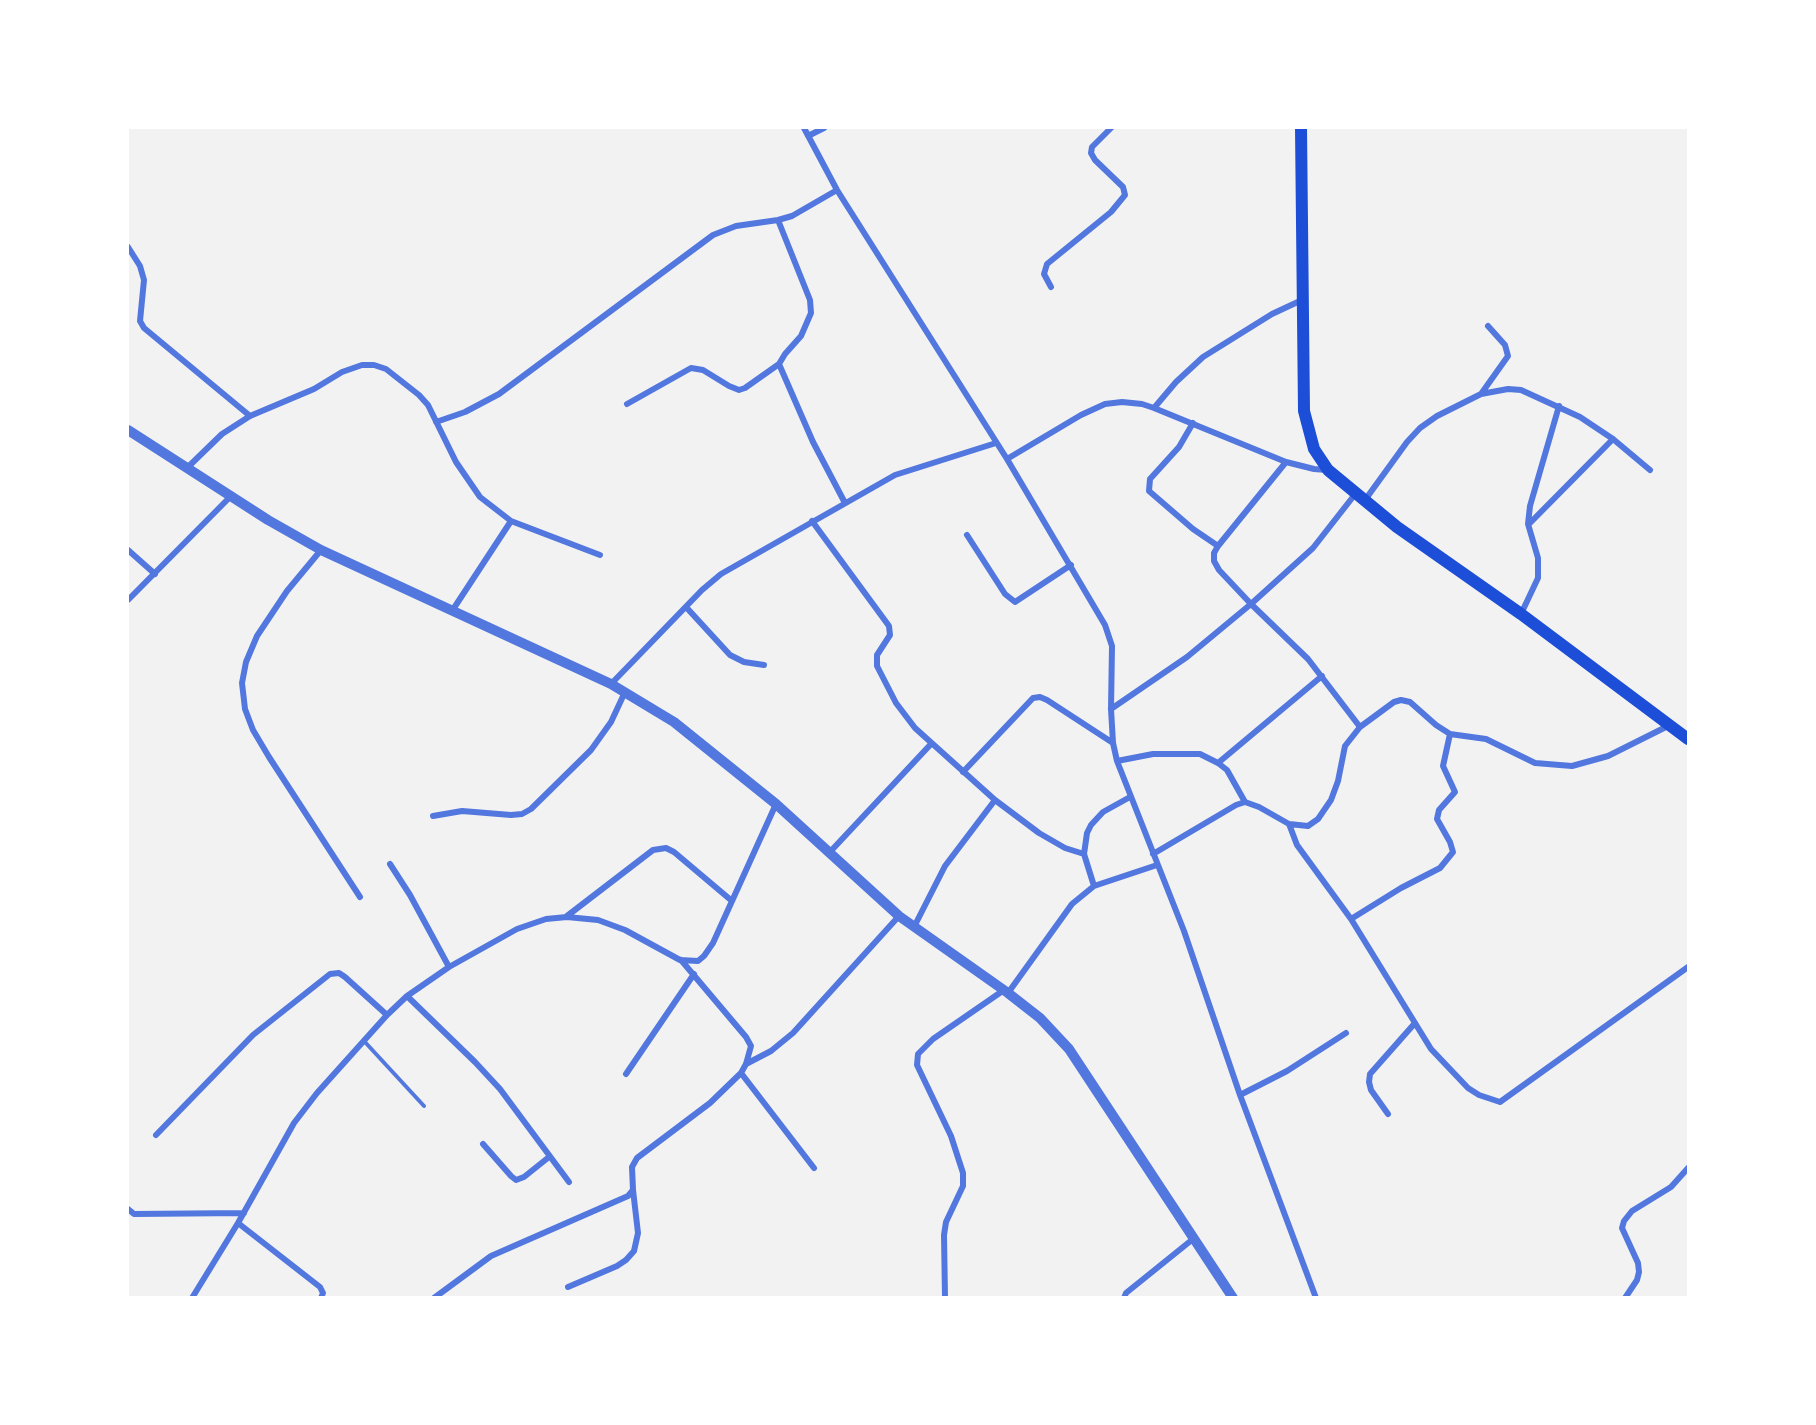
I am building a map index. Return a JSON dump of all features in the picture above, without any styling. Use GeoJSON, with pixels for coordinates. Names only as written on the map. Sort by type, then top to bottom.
{"type":"FeatureCollection","features":[{"type":"Feature","properties":{"kind":"main road"},"geometry":{"type":"LineString","coordinates":[[1301,128],[1304,411],[1314,449],[1328,470],[1397,527],[1521,614],[1689,739]]}},
{"type":"Feature","properties":{"kind":"street"},"geometry":{"type":"LineString","coordinates":[[804,128],[837,189],[1007,459],[1105,625],[1113,646],[1111,709],[1113,743],[1117,760],[1184,931],[1240,1095],[1316,1298]]}},
{"type":"Feature","properties":{"kind":"street"},"geometry":{"type":"LineString","coordinates":[[808,136],[824,128]]}},
{"type":"Feature","properties":{"kind":"street"},"geometry":{"type":"LineString","coordinates":[[1051,287],[1044,274],[1047,264],[1111,212],[1125,195],[1123,187],[1095,160],[1091,153],[1092,147],[1112,128]]}},
{"type":"Feature","properties":{"kind":"street"},"geometry":{"type":"LineString","coordinates":[[436,422],[465,412],[499,394],[713,235],[736,226],[792,216],[837,189]]}},
{"type":"Feature","properties":{"kind":"street"},"geometry":{"type":"LineString","coordinates":[[627,404],[691,368],[703,370],[739,390],[779,364],[801,336],[811,314],[810,300],[778,220]]}},
{"type":"Feature","properties":{"kind":"street"},"geometry":{"type":"LineString","coordinates":[[128,247],[140,266],[144,280],[140,321],[144,328],[250,416]]}},
{"type":"Feature","properties":{"kind":"street"},"geometry":{"type":"LineString","coordinates":[[1154,408],[1176,382],[1203,357],[1272,314],[1302,300]]}},
{"type":"Feature","properties":{"kind":"street"},"geometry":{"type":"LineString","coordinates":[[1481,394],[1508,356],[1505,345],[1488,326]]}},
{"type":"Feature","properties":{"kind":"street"},"geometry":{"type":"LineString","coordinates":[[779,364],[813,442],[844,503]]}},
{"type":"Feature","properties":{"kind":"street"},"geometry":{"type":"LineString","coordinates":[[188,467],[222,434],[250,416],[314,389],[342,372],[362,365],[374,365],[386,369],[428,405],[456,462],[480,496],[511,521],[600,555]]}},
{"type":"Feature","properties":{"kind":"street"},"geometry":{"type":"LineString","coordinates":[[1111,709],[1187,657],[1313,548],[1420,428],[1437,416],[1481,394],[1508,389],[1521,390],[1559,406],[1613,439],[1650,470]]}},
{"type":"Feature","properties":{"kind":"street"},"geometry":{"type":"LineString","coordinates":[[1007,459],[1081,415],[1105,404],[1122,402],[1154,408],[1286,462],[1328,470]]}},
{"type":"Feature","properties":{"kind":"street"},"geometry":{"type":"LineString","coordinates":[[1521,614],[1538,578],[1538,558],[1528,525],[1530,506],[1559,406]]}},
{"type":"Feature","properties":{"kind":"street"},"geometry":{"type":"LineString","coordinates":[[1192,423],[1179,447],[1150,479],[1149,491],[1193,529],[1218,546]]}},
{"type":"Feature","properties":{"kind":"street"},"geometry":{"type":"LineString","coordinates":[[128,430],[268,520],[321,550],[611,684],[674,722],[776,804],[899,916],[1040,1018],[1069,1048],[1233,1298]]}},
{"type":"Feature","properties":{"kind":"street"},"geometry":{"type":"LineString","coordinates":[[1528,525],[1613,439]]}},
{"type":"Feature","properties":{"kind":"street"},"geometry":{"type":"LineString","coordinates":[[611,684],[721,574],[896,475],[996,443]]}},
{"type":"Feature","properties":{"kind":"street"},"geometry":{"type":"LineString","coordinates":[[1286,462],[1218,546],[1214,553],[1214,561],[1219,570],[1251,604],[1308,659],[1360,727]]}},
{"type":"Feature","properties":{"kind":"street"},"geometry":{"type":"LineString","coordinates":[[128,600],[231,496]]}},
{"type":"Feature","properties":{"kind":"street"},"geometry":{"type":"LineString","coordinates":[[452,611],[511,521]]}},
{"type":"Feature","properties":{"kind":"street"},"geometry":{"type":"LineString","coordinates":[[812,521],[889,626],[890,635],[877,655],[877,666],[896,703],[915,728],[996,800],[1039,833],[1065,848],[1084,854]]}},
{"type":"Feature","properties":{"kind":"street"},"geometry":{"type":"LineString","coordinates":[[967,535],[1005,594],[1015,602],[1071,565]]}},
{"type":"Feature","properties":{"kind":"street"},"geometry":{"type":"LineString","coordinates":[[128,550],[155,574]]}},
{"type":"Feature","properties":{"kind":"street"},"geometry":{"type":"LineString","coordinates":[[321,550],[287,591],[257,636],[246,662],[242,683],[245,709],[253,730],[360,897]]}},
{"type":"Feature","properties":{"kind":"street"},"geometry":{"type":"LineString","coordinates":[[686,607],[730,655],[744,662],[764,665]]}},
{"type":"Feature","properties":{"kind":"street"},"geometry":{"type":"LineString","coordinates":[[1218,763],[1322,676]]}},
{"type":"Feature","properties":{"kind":"street"},"geometry":{"type":"LineString","coordinates":[[433,816],[462,811],[511,815],[522,814],[531,809],[591,750],[610,722],[625,691]]}},
{"type":"Feature","properties":{"kind":"street"},"geometry":{"type":"LineString","coordinates":[[963,772],[1033,698],[1047,700],[1113,743]]}},
{"type":"Feature","properties":{"kind":"street"},"geometry":{"type":"LineString","coordinates":[[1153,854],[1236,805],[1245,802],[1289,824],[1308,826],[1318,819],[1331,800],[1345,746],[1360,727],[1394,702],[1401,700],[1410,702],[1450,734],[1485,739],[1535,763],[1572,766],[1608,756],[1670,725]]}},
{"type":"Feature","properties":{"kind":"street"},"geometry":{"type":"LineString","coordinates":[[1351,919],[1401,888],[1440,868],[1453,852],[1437,819],[1439,810],[1455,792],[1443,766],[1450,734]]}},
{"type":"Feature","properties":{"kind":"street"},"geometry":{"type":"LineString","coordinates":[[829,854],[931,744]]}},
{"type":"Feature","properties":{"kind":"street"},"geometry":{"type":"LineString","coordinates":[[1117,760],[1153,754],[1200,754],[1218,763],[1227,771],[1245,802]]}},
{"type":"Feature","properties":{"kind":"street"},"geometry":{"type":"LineString","coordinates":[[1094,886],[1084,854],[1091,825],[1103,812],[1130,797]]}},
{"type":"Feature","properties":{"kind":"street"},"geometry":{"type":"LineString","coordinates":[[914,928],[945,866],[996,800]]}},
{"type":"Feature","properties":{"kind":"street"},"geometry":{"type":"LineString","coordinates":[[680,960],[698,961],[713,943],[776,804]]}},
{"type":"Feature","properties":{"kind":"street"},"geometry":{"type":"LineString","coordinates":[[1289,824],[1297,845],[1351,919],[1431,1049],[1468,1088],[1479,1095],[1500,1102],[1688,970]]}},
{"type":"Feature","properties":{"kind":"street"},"geometry":{"type":"LineString","coordinates":[[567,917],[653,850],[666,848],[674,852],[732,901]]}},
{"type":"Feature","properties":{"kind":"street"},"geometry":{"type":"LineString","coordinates":[[390,864],[410,895],[449,967]]}},
{"type":"Feature","properties":{"kind":"street"},"geometry":{"type":"LineString","coordinates":[[945,1298],[944,1235],[946,1222],[963,1186],[963,1173],[951,1136],[917,1065],[918,1054],[933,1039],[1006,992],[1072,904],[1094,886],[1158,865]]}},
{"type":"Feature","properties":{"kind":"street"},"geometry":{"type":"LineString","coordinates":[[746,1064],[771,1051],[793,1033],[899,916]]}},
{"type":"Feature","properties":{"kind":"street"},"geometry":{"type":"LineString","coordinates":[[192,1298],[244,1213],[294,1123],[317,1093],[387,1015],[407,996],[449,967],[517,929],[546,919],[567,917],[598,920],[626,930],[680,960],[694,974],[751,1046],[741,1072],[710,1103],[637,1158],[632,1167],[638,1233],[634,1251],[617,1266],[568,1287]]}},
{"type":"Feature","properties":{"kind":"street"},"geometry":{"type":"LineString","coordinates":[[156,1134],[254,1035],[330,974],[339,973],[345,976],[387,1015]]}},
{"type":"Feature","properties":{"kind":"street"},"geometry":{"type":"LineString","coordinates":[[626,1074],[694,974]]}},
{"type":"Feature","properties":{"kind":"street"},"geometry":{"type":"LineString","coordinates":[[407,996],[500,1089],[568,1182]]}},
{"type":"Feature","properties":{"kind":"street"},"geometry":{"type":"LineString","coordinates":[[1388,1114],[1371,1090],[1370,1074],[1415,1023]]}},
{"type":"Feature","properties":{"kind":"street"},"geometry":{"type":"LineString","coordinates":[[1240,1095],[1287,1071],[1346,1033]]}},
{"type":"Feature","properties":{"kind":"street"},"geometry":{"type":"LineString","coordinates":[[741,1072],[814,1168]]}},
{"type":"Feature","properties":{"kind":"street"},"geometry":{"type":"LineString","coordinates":[[483,1143],[516,1180],[524,1177],[549,1157]]}},
{"type":"Feature","properties":{"kind":"street"},"geometry":{"type":"LineString","coordinates":[[1625,1298],[1637,1280],[1639,1272],[1638,1263],[1622,1228],[1624,1221],[1632,1211],[1671,1187],[1689,1168]]}},
{"type":"Feature","properties":{"kind":"street"},"geometry":{"type":"LineString","coordinates":[[434,1298],[491,1256],[628,1196],[633,1190]]}},
{"type":"Feature","properties":{"kind":"street"},"geometry":{"type":"LineString","coordinates":[[128,1209],[134,1214],[244,1213]]}},
{"type":"Feature","properties":{"kind":"street"},"geometry":{"type":"LineString","coordinates":[[238,1223],[320,1287],[323,1293],[321,1298]]}},
{"type":"Feature","properties":{"kind":"street"},"geometry":{"type":"LineString","coordinates":[[1124,1298],[1126,1293],[1193,1239]]}},
{"type":"Feature","properties":{"kind":"lane"},"geometry":{"type":"LineString","coordinates":[[363,1041],[424,1106]]}}]}
